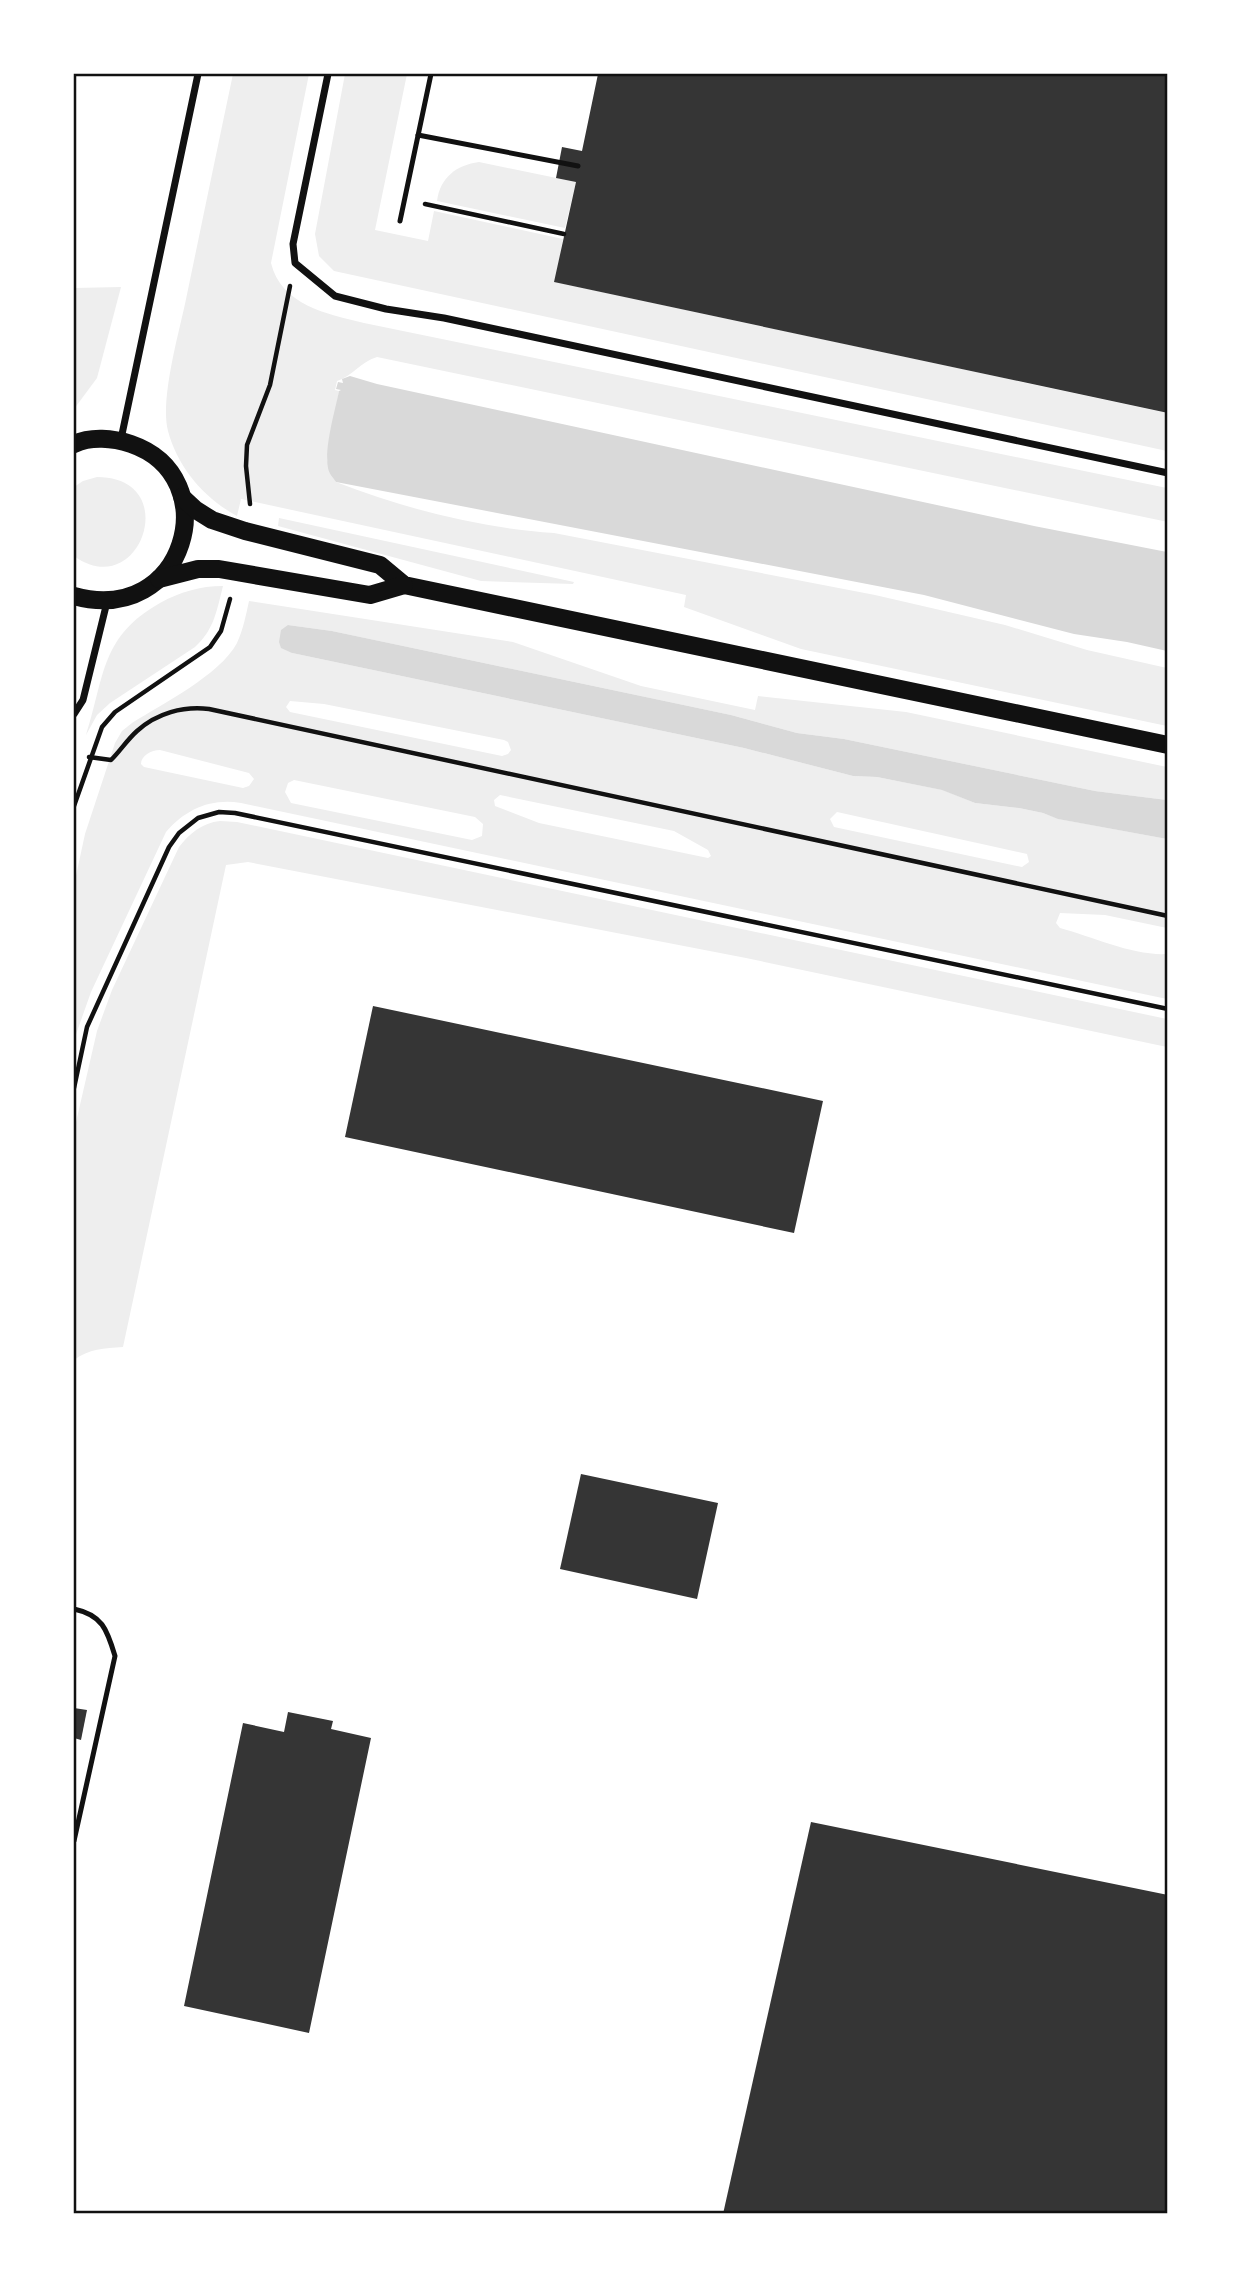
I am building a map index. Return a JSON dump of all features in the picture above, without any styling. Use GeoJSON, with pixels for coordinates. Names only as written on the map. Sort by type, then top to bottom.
{"type":"FeatureCollection","features":[{"type":"Feature","properties":{"kind":"main road"},"geometry":{"type":"LineString","coordinates":[[74,444],[99,438],[121,440],[141,447],[159,460],[173,477],[182,497],[185,517],[184,535],[173,564],[144,591],[107,602],[74,596]]}},
{"type":"Feature","properties":{"kind":"main road"},"geometry":{"type":"LineString","coordinates":[[182,497],[212,520],[380,565],[404,585],[1167,745]]}},
{"type":"Feature","properties":{"kind":"main road"},"geometry":{"type":"LineString","coordinates":[[159,579],[198,569],[219,569],[370,595],[404,585]]}},
{"type":"Feature","properties":{"kind":"street"},"geometry":{"type":"LineString","coordinates":[[121,440],[198,74]]}},
{"type":"Feature","properties":{"kind":"street"},"geometry":{"type":"LineString","coordinates":[[328,74],[293,244],[295,263],[335,296],[386,309],[458,321],[1167,473]]}},
{"type":"Feature","properties":{"kind":"street"},"geometry":{"type":"LineString","coordinates":[[74,714],[83,700],[107,602]]}},
{"type":"Feature","properties":{"kind":"lane"},"geometry":{"type":"LineString","coordinates":[[400,221],[430,74]]}},
{"type":"Feature","properties":{"kind":"lane"},"geometry":{"type":"LineString","coordinates":[[418,135],[579,166]]}},
{"type":"Feature","properties":{"kind":"lane"},"geometry":{"type":"LineString","coordinates":[[74,1609],[90,1612],[100,1622],[110,1638],[115,1656],[74,1841]]}},
{"type":"Feature","properties":{"kind":"path"},"geometry":{"type":"LineString","coordinates":[[404,200],[564,234]]}},
{"type":"Feature","properties":{"kind":"path"},"geometry":{"type":"LineString","coordinates":[[249,507],[247,445],[270,385],[295,263]]}},
{"type":"Feature","properties":{"kind":"path"},"geometry":{"type":"LineString","coordinates":[[74,806],[89,757],[102,727],[115,712],[204,653],[215,642],[223,626],[232,591]]}},
{"type":"Feature","properties":{"kind":"path"},"geometry":{"type":"LineString","coordinates":[[89,757],[111,760],[137,731],[172,711],[186,708],[209,709],[1167,916]]}},
{"type":"Feature","properties":{"kind":"path"},"geometry":{"type":"LineString","coordinates":[[74,1088],[87,1027],[169,847],[190,822],[219,812],[274,820],[1167,1009]]}},
{"type":"Feature","properties":{"kind":"shaded area"},"geometry":{"type":"Polygon","coordinates":[[[233,74],[309,74],[271,263],[276,277],[285,289],[307,305],[364,323],[1167,488],[1168,522],[377,357],[337,381],[335,390],[339,391],[327,460],[336,482],[443,516],[498,527],[554,533],[875,595],[1005,625],[1087,650],[1167,668],[1167,726],[801,649],[684,607],[686,595],[241,499],[237,516],[225,509],[203,491],[178,457],[168,431],[166,403],[174,350],[233,74]]]}},
{"type":"Feature","properties":{"kind":"shaded area"},"geometry":{"type":"Polygon","coordinates":[[[345,74],[407,74],[375,230],[428,241],[434,211],[563,239],[555,282],[1167,413],[1167,451],[334,271],[319,256],[315,234],[345,74]]]}},
{"type":"Feature","properties":{"kind":"shaded area"},"geometry":{"type":"Polygon","coordinates":[[[479,162],[576,182],[565,228],[437,201],[442,185],[451,174],[464,166],[479,162]]]}},
{"type":"Feature","properties":{"kind":"shaded area"},"geometry":{"type":"Polygon","coordinates":[[[121,287],[97,378],[74,409],[74,288],[121,287]]]}},
{"type":"Feature","properties":{"kind":"shaded area"},"geometry":{"type":"Polygon","coordinates":[[[350,376],[1034,526],[1167,552],[1167,651],[1074,634],[924,595],[336,482],[328,468],[329,440],[341,390],[336,389],[338,382],[343,383],[342,379],[350,376]]]}},
{"type":"Feature","properties":{"kind":"shaded area"},"geometry":{"type":"Polygon","coordinates":[[[97,477],[124,482],[139,496],[145,515],[143,534],[133,552],[118,564],[98,566],[74,556],[74,487],[97,477]]]}},
{"type":"Feature","properties":{"kind":"shaded area"},"geometry":{"type":"Polygon","coordinates":[[[279,518],[574,582],[481,581],[278,526],[279,518]]]}},
{"type":"Feature","properties":{"kind":"shaded area"},"geometry":{"type":"Polygon","coordinates":[[[223,586],[207,634],[195,647],[110,703],[97,715],[86,735],[108,660],[115,644],[126,630],[140,616],[175,596],[198,588],[223,586]]]}},
{"type":"Feature","properties":{"kind":"shaded area"},"geometry":{"type":"Polygon","coordinates":[[[249,601],[513,642],[641,686],[755,710],[758,696],[906,712],[1167,767],[1167,800],[1095,791],[844,739],[797,733],[731,715],[332,631],[288,625],[292,653],[744,748],[853,776],[877,777],[943,790],[975,803],[1019,808],[1059,819],[1167,839],[1167,928],[1105,915],[1060,913],[1056,923],[1060,928],[1127,949],[1167,954],[1167,999],[241,803],[219,802],[191,811],[166,832],[91,992],[74,1040],[74,885],[85,834],[115,743],[122,731],[132,723],[189,688],[229,655],[239,638],[249,601]],[[290,701],[286,707],[290,712],[502,756],[511,750],[508,742],[504,740],[324,704],[290,701]],[[157,750],[143,758],[141,764],[144,767],[243,788],[249,786],[254,779],[249,773],[157,750]],[[294,780],[288,783],[285,792],[291,803],[472,840],[482,836],[483,824],[475,817],[294,780]],[[500,795],[494,800],[495,806],[539,823],[708,858],[711,856],[708,850],[674,831],[500,795]],[[837,812],[830,819],[834,827],[1022,867],[1029,862],[1027,854],[837,812]]]}},
{"type":"Feature","properties":{"kind":"shaded area"},"geometry":{"type":"Polygon","coordinates":[[[288,625],[332,631],[731,715],[797,733],[844,739],[1095,791],[1167,800],[1167,839],[1058,819],[1019,808],[975,803],[942,790],[877,777],[853,776],[744,748],[292,653],[281,648],[279,642],[281,630],[288,625]]]}},
{"type":"Feature","properties":{"kind":"shaded area"},"geometry":{"type":"Polygon","coordinates":[[[220,821],[237,822],[1167,1019],[1167,1047],[746,958],[248,862],[226,865],[123,1347],[91,1351],[74,1360],[74,1131],[97,1031],[112,990],[179,847],[197,830],[220,821]]]}},
{"type":"Feature","properties":{"kind":"building"},"geometry":{"type":"Polygon","coordinates":[[[598,74],[1168,74],[1168,413],[554,282],[576,182],[556,178],[562,147],[582,151],[598,74]]]}},
{"type":"Feature","properties":{"kind":"building"},"geometry":{"type":"Polygon","coordinates":[[[373,1006],[823,1101],[794,1233],[345,1137],[373,1006]]]}},
{"type":"Feature","properties":{"kind":"building"},"geometry":{"type":"Polygon","coordinates":[[[581,1474],[718,1503],[697,1599],[560,1569],[581,1474]]]}},
{"type":"Feature","properties":{"kind":"building"},"geometry":{"type":"Polygon","coordinates":[[[74,1708],[87,1710],[81,1740],[74,1738],[74,1708]]]}},
{"type":"Feature","properties":{"kind":"building"},"geometry":{"type":"Polygon","coordinates":[[[288,1712],[333,1721],[331,1729],[371,1738],[309,2033],[184,2006],[243,1723],[284,1732],[288,1712]]]}},
{"type":"Feature","properties":{"kind":"building"},"geometry":{"type":"Polygon","coordinates":[[[811,1822],[1168,1895],[1168,2214],[723,2214],[811,1822]]]}}]}
